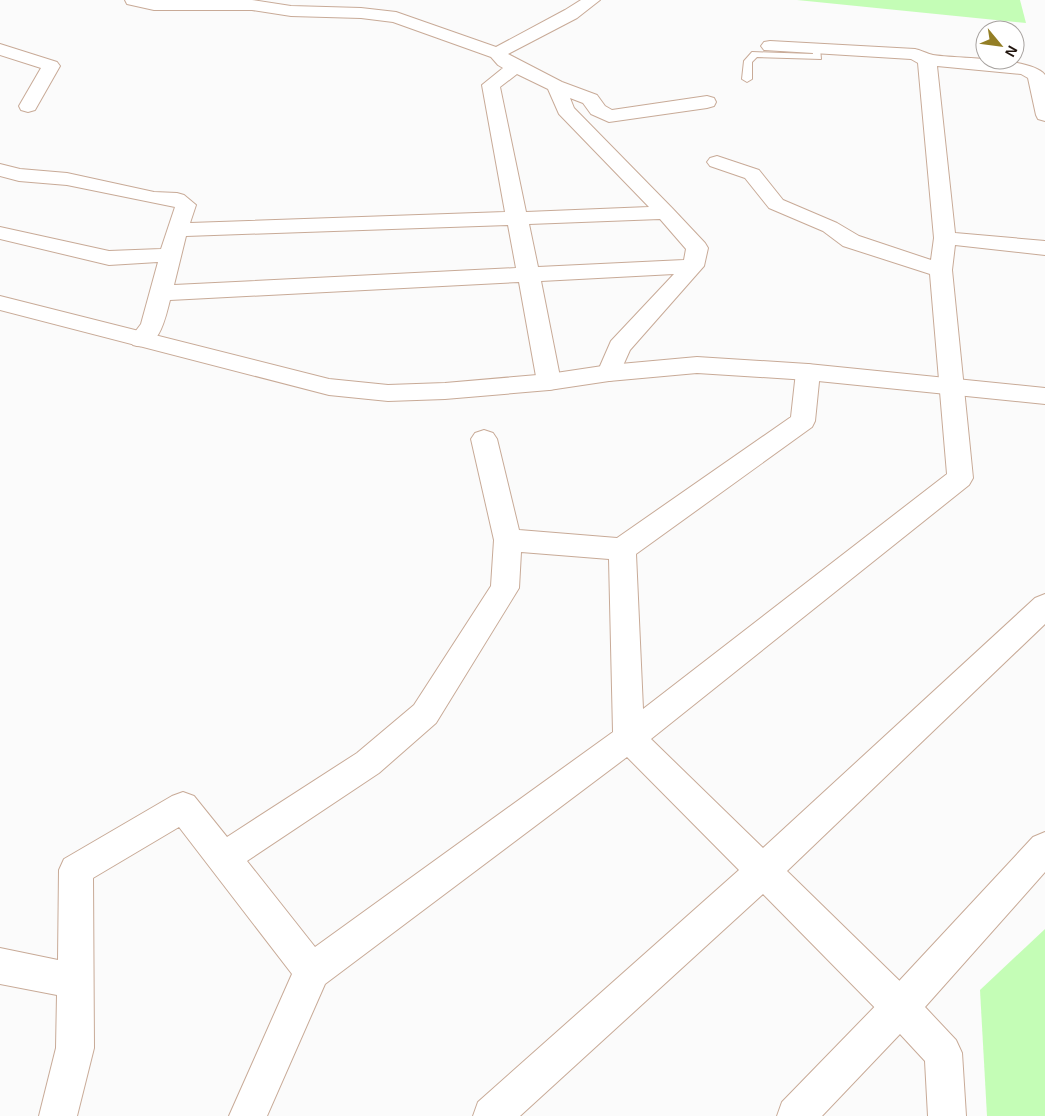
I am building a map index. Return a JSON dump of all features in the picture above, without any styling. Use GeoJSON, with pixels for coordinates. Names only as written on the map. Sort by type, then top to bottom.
{"type":"FeatureCollection","features":[{"type":"Feature","properties":{"kind":"street"},"geometry":{"type":"LineString","coordinates":[[133,0],[154,5],[256,2],[291,11],[361,13],[396,17],[497,53],[504,61],[556,86],[590,99],[598,110],[609,116],[676,100],[707,102]]}},
{"type":"Feature","properties":{"kind":"street"},"geometry":{"type":"LineString","coordinates":[[497,53],[571,14],[592,0]]}},
{"type":"Feature","properties":{"kind":"street"},"geometry":{"type":"LineString","coordinates":[[770,46],[915,54],[927,60],[1025,69],[1036,74],[1045,115]]}},
{"type":"Feature","properties":{"kind":"street"},"geometry":{"type":"LineString","coordinates":[[0,49],[51,66],[28,106]]}},
{"type":"Feature","properties":{"kind":"street"},"geometry":{"type":"LineString","coordinates":[[248,1116],[312,971],[628,738],[960,478],[950,388],[941,270],[944,238],[927,60]]}},
{"type":"Feature","properties":{"kind":"street"},"geometry":{"type":"LineString","coordinates":[[517,66],[491,85],[516,218],[530,276],[549,382]]}},
{"type":"Feature","properties":{"kind":"street"},"geometry":{"type":"LineString","coordinates":[[556,86],[566,110],[666,213],[697,248],[693,266],[619,347],[609,373]]}},
{"type":"Feature","properties":{"kind":"street"},"geometry":{"type":"LineString","coordinates":[[717,162],[752,174],[776,204],[830,227],[851,241],[941,270]]}},
{"type":"Feature","properties":{"kind":"street"},"geometry":{"type":"LineString","coordinates":[[0,170],[19,175],[66,178],[154,198],[177,199],[186,205],[177,230],[152,326],[141,340]]}},
{"type":"Feature","properties":{"kind":"street"},"geometry":{"type":"LineString","coordinates":[[177,230],[666,213]]}},
{"type":"Feature","properties":{"kind":"street"},"geometry":{"type":"LineString","coordinates":[[0,233],[109,258],[170,255]]}},
{"type":"Feature","properties":{"kind":"street"},"geometry":{"type":"LineString","coordinates":[[944,238],[1045,248]]}},
{"type":"Feature","properties":{"kind":"street"},"geometry":{"type":"LineString","coordinates":[[161,293],[530,276],[693,266]]}},
{"type":"Feature","properties":{"kind":"street"},"geometry":{"type":"LineString","coordinates":[[0,303],[329,387],[388,393],[435,392],[549,382],[609,373],[697,365],[808,372],[950,388],[1045,396]]}},
{"type":"Feature","properties":{"kind":"street"},"geometry":{"type":"LineString","coordinates":[[508,540],[622,549],[804,421],[808,372]]}},
{"type":"Feature","properties":{"kind":"street"},"geometry":{"type":"LineString","coordinates":[[223,858],[368,763],[425,714],[505,588],[508,540],[484,439]]}},
{"type":"Feature","properties":{"kind":"street"},"geometry":{"type":"LineString","coordinates":[[622,549],[628,738],[900,1007],[943,1053],[947,1116]]}},
{"type":"Feature","properties":{"kind":"street"},"geometry":{"type":"LineString","coordinates":[[492,1116],[762,871],[1045,606]]}},
{"type":"Feature","properties":{"kind":"street"},"geometry":{"type":"LineString","coordinates":[[58,1116],[75,1048],[76,870],[183,807],[312,971]]}},
{"type":"Feature","properties":{"kind":"street"},"geometry":{"type":"LineString","coordinates":[[796,1116],[900,1007],[1045,848]]}},
{"type":"Feature","properties":{"kind":"street"},"geometry":{"type":"LineString","coordinates":[[0,966],[76,981]]}},
{"type":"Feature","properties":{"kind":"lane"},"geometry":{"type":"LineString","coordinates":[[748,79],[748,61],[755,54],[818,57],[816,48]]}},
{"type":"Feature","properties":{"kind":"green space"},"geometry":{"type":"Polygon","coordinates":[[[797,0],[1020,0],[1026,23],[1025,20],[996,20],[797,0]]]}},
{"type":"Feature","properties":{"kind":"green space"},"geometry":{"type":"Polygon","coordinates":[[[1045,929],[1045,1116],[987,1116],[980,990],[1045,929]]]}}]}
